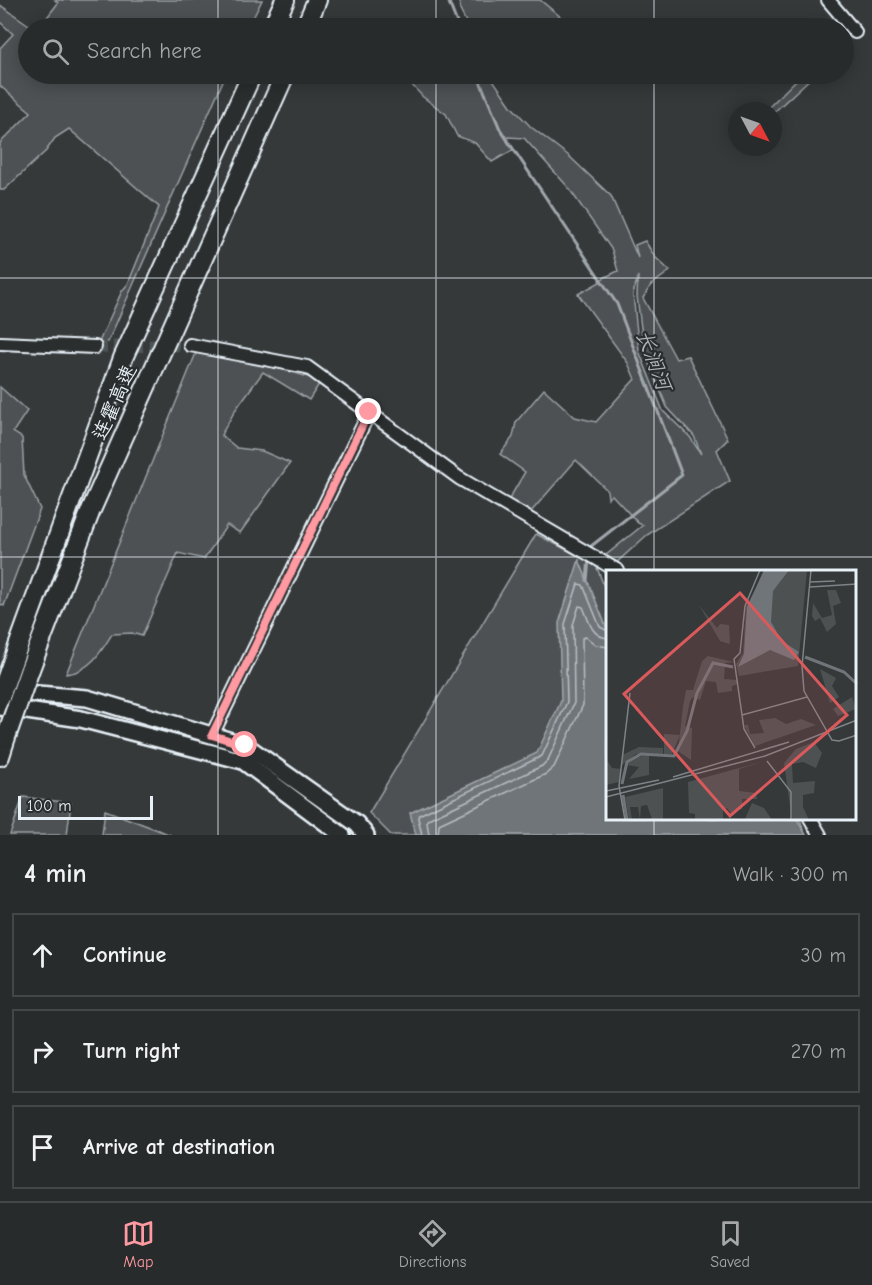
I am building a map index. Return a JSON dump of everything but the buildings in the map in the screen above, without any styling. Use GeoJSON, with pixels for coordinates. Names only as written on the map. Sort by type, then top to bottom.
{"type":"FeatureCollection","features":[{"type":"Feature","properties":{"kind":"highway"},"geometry":{"type":"LineString","coordinates":[[277,18],[285,0]]}},
{"type":"Feature","properties":{"kind":"highway"},"geometry":{"type":"LineString","coordinates":[[309,18],[317,0]]}},
{"type":"Feature","properties":{"kind":"highway","name":"连霍高速"},"geometry":{"type":"LineString","coordinates":[[0,697],[123,358],[247,84]]}},
{"type":"Feature","properties":{"kind":"highway","name":"连霍高速"},"geometry":{"type":"LineString","coordinates":[[0,756],[30,669],[91,510],[281,84]]}},
{"type":"Feature","properties":{"kind":"main road"},"geometry":{"type":"LineString","coordinates":[[0,691],[87,698],[245,745],[361,830]]}},
{"type":"Feature","properties":{"kind":"main road"},"geometry":{"type":"LineString","coordinates":[[0,707],[81,719],[243,761],[342,835]]}},
{"type":"Feature","properties":{"kind":"street"},"geometry":{"type":"LineString","coordinates":[[828,0],[843,18]]}},
{"type":"Feature","properties":{"kind":"street"},"geometry":{"type":"LineString","coordinates":[[0,343],[94,347]]}},
{"type":"Feature","properties":{"kind":"street"},"geometry":{"type":"LineString","coordinates":[[190,345],[307,367],[459,478],[616,570]]}},
{"type":"Feature","properties":{"kind":"street"},"geometry":{"type":"LineString","coordinates":[[212,735],[369,412]]}},
{"type":"Feature","properties":{"kind":"street"},"geometry":{"type":"LineString","coordinates":[[811,820],[820,835]]}},
{"type":"Feature","properties":{"kind":"shaded area"},"geometry":{"type":"Polygon","coordinates":[[[55,0],[262,0],[253,18],[47,18],[58,3],[55,0]]]}},
{"type":"Feature","properties":{"kind":"shaded area"},"geometry":{"type":"Polygon","coordinates":[[[459,0],[540,0],[562,18],[464,18],[459,0]]]}},
{"type":"Feature","properties":{"kind":"shaded area"},"geometry":{"type":"Polygon","coordinates":[[[0,5],[19,18],[18,84],[222,84],[108,342],[99,342],[122,291],[128,284],[159,207],[69,129],[55,138],[46,151],[4,190],[0,190],[0,143],[31,112],[0,86],[0,48],[13,34],[0,22],[0,5]]]}},
{"type":"Feature","properties":{"kind":"shaded area"},"geometry":{"type":"Polygon","coordinates":[[[411,84],[496,84],[511,106],[531,127],[569,156],[611,196],[638,258],[635,245],[645,241],[655,257],[670,271],[651,285],[643,298],[676,359],[688,356],[728,439],[717,450],[730,481],[647,535],[616,563],[605,556],[643,525],[638,523],[612,495],[608,498],[607,490],[576,460],[530,513],[508,501],[525,472],[500,454],[513,437],[516,422],[544,389],[575,417],[596,422],[635,379],[628,363],[578,294],[618,271],[612,250],[568,187],[524,138],[508,137],[507,141],[513,150],[492,162],[475,143],[457,136],[446,114],[423,97],[411,84]],[[638,276],[633,294],[639,351],[663,411],[690,437],[701,454],[694,436],[667,407],[644,352],[637,296],[638,276]]]}},
{"type":"Feature","properties":{"kind":"shaded area"},"geometry":{"type":"Polygon","coordinates":[[[792,84],[804,84],[782,105],[782,102],[774,102],[792,84]]]}},
{"type":"Feature","properties":{"kind":"shaded area"},"geometry":{"type":"Polygon","coordinates":[[[196,353],[259,362],[321,381],[309,400],[263,372],[236,409],[221,435],[237,448],[262,451],[290,463],[240,533],[227,525],[204,559],[178,553],[142,636],[132,633],[112,634],[94,660],[81,669],[66,674],[196,353]]]}},
{"type":"Feature","properties":{"kind":"shaded area"},"geometry":{"type":"Polygon","coordinates":[[[0,387],[27,411],[13,432],[22,438],[24,475],[40,509],[4,606],[0,604],[0,387]]]}},
{"type":"Feature","properties":{"kind":"shaded area"},"geometry":{"type":"Polygon","coordinates":[[[536,534],[596,565],[606,592],[606,820],[800,820],[805,835],[391,835],[369,813],[536,534]]]}},
{"type":"Feature","properties":{"kind":"shaded area"},"geometry":{"type":"Polygon","coordinates":[[[23,797],[71,803],[67,835],[10,835],[23,797]]]}},
{"type":"Feature","properties":{"kind":"shaded area"},"geometry":{"type":"Polygon","coordinates":[[[105,810],[171,835],[102,835],[105,810]]]}},
{"type":"Feature","properties":{"kind":"water"},"geometry":{"type":"Polygon","coordinates":[[[579,560],[606,626],[606,820],[798,820],[806,835],[416,835],[410,813],[537,753],[561,701],[559,623],[579,560]]]}},
{"type":"Feature","properties":{"kind":"waterway","name":"长涧河"},"geometry":{"type":"LineString","coordinates":[[448,0],[455,18]]}},
{"type":"Feature","properties":{"kind":"waterway","name":"长涧河"},"geometry":{"type":"LineString","coordinates":[[481,84],[500,129],[617,304],[682,475],[590,547],[590,551]]}},
{"type":"Feature","properties":{"kind":"waterway","name":"长涧河"},"geometry":{"type":"LineString","coordinates":[[587,581],[589,558]]}},
{"type":"Feature","properties":{"kind":"tunnel"},"geometry":{"type":"LineString","coordinates":[[95,347],[190,345]]}},
{"type":"Feature","properties":{"kind":"route"},"geometry":{"type":"LineString","coordinates":[[245,745],[212,735],[369,412]]}}]}
